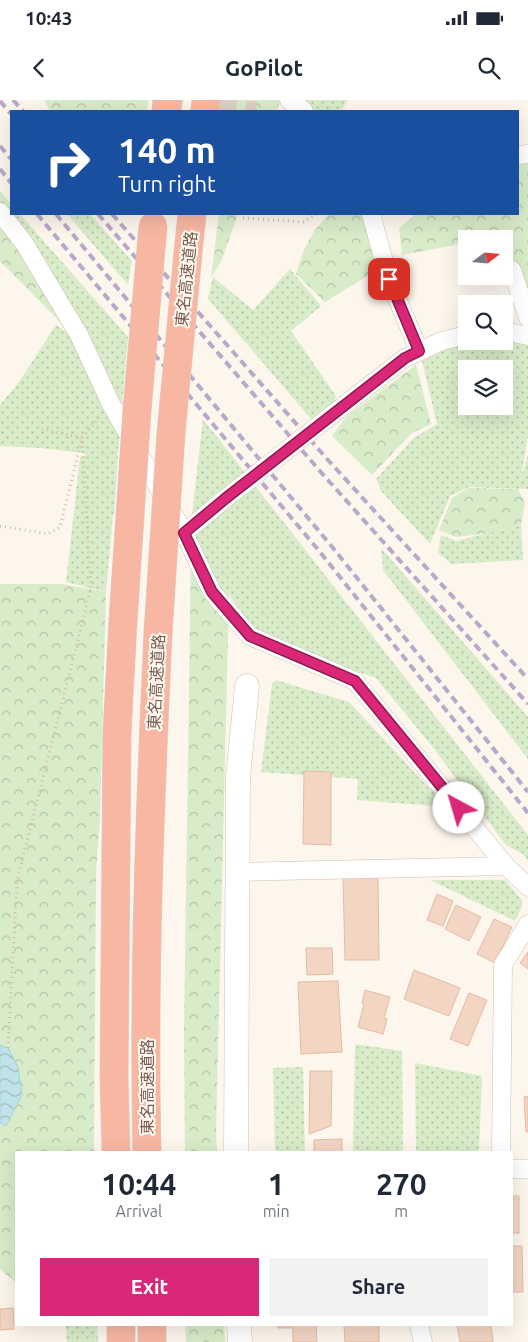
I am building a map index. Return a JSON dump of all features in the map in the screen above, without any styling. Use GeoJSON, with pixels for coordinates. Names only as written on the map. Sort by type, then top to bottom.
{"type":"FeatureCollection","features":[{"type":"Feature","properties":{"kind":"highway","name":"東名高速道路"},"geometry":{"type":"LineString","coordinates":[[147,1151],[145,1080],[150,815],[158,633],[171,433],[192,215]]}},
{"type":"Feature","properties":{"kind":"highway","name":"東名高速道路"},"geometry":{"type":"LineString","coordinates":[[116,1151],[114,1077],[117,733],[137,410],[154,220]]}},
{"type":"Feature","properties":{"kind":"highway"},"geometry":{"type":"LineString","coordinates":[[121,1326],[121,1342]]}},
{"type":"Feature","properties":{"kind":"highway"},"geometry":{"type":"LineString","coordinates":[[152,1326],[152,1342]]}},
{"type":"Feature","properties":{"kind":"street"},"geometry":{"type":"LineString","coordinates":[[290,100],[303,110]]}},
{"type":"Feature","properties":{"kind":"street"},"geometry":{"type":"LineString","coordinates":[[0,212],[24,243],[79,336],[111,404],[184,533],[212,592],[250,636],[355,681],[506,866],[528,887]]}},
{"type":"Feature","properties":{"kind":"street"},"geometry":{"type":"LineString","coordinates":[[371,215],[389,279],[419,351]]}},
{"type":"Feature","properties":{"kind":"street"},"geometry":{"type":"LineString","coordinates":[[513,273],[528,318]]}},
{"type":"Feature","properties":{"kind":"street"},"geometry":{"type":"LineString","coordinates":[[513,333],[528,336]]}},
{"type":"Feature","properties":{"kind":"street"},"geometry":{"type":"LineString","coordinates":[[184,533],[405,358],[442,341],[458,337]]}},
{"type":"Feature","properties":{"kind":"street"},"geometry":{"type":"LineString","coordinates":[[236,1151],[238,777],[247,686]]}},
{"type":"Feature","properties":{"kind":"street"},"geometry":{"type":"LineString","coordinates":[[237,872],[506,866]]}},
{"type":"Feature","properties":{"kind":"street"},"geometry":{"type":"LineString","coordinates":[[501,1151],[503,965],[528,924]]}},
{"type":"Feature","properties":{"kind":"street"},"geometry":{"type":"LineString","coordinates":[[513,1169],[528,1169]]}},
{"type":"Feature","properties":{"kind":"street"},"geometry":{"type":"LineString","coordinates":[[239,1326],[240,1342]]}},
{"type":"Feature","properties":{"kind":"street"},"geometry":{"type":"LineString","coordinates":[[419,1326],[423,1342]]}},
{"type":"Feature","properties":{"kind":"path"},"geometry":{"type":"LineString","coordinates":[[243,218],[303,222],[315,215]]}},
{"type":"Feature","properties":{"kind":"path"},"geometry":{"type":"LineString","coordinates":[[0,526],[48,534],[60,527],[82,438],[111,404]]}},
{"type":"Feature","properties":{"kind":"path"},"geometry":{"type":"LineString","coordinates":[[42,429],[82,438]]}},
{"type":"Feature","properties":{"kind":"path"},"geometry":{"type":"LineString","coordinates":[[8,1048],[17,881],[90,588],[82,438]]}},
{"type":"Feature","properties":{"kind":"green space"},"geometry":{"type":"Polygon","coordinates":[[[44,100],[149,100],[147,110],[49,110],[44,100]]]}},
{"type":"Feature","properties":{"kind":"green space"},"geometry":{"type":"Polygon","coordinates":[[[234,100],[281,100],[276,110],[232,110],[234,100]]]}},
{"type":"Feature","properties":{"kind":"green space"},"geometry":{"type":"Polygon","coordinates":[[[290,100],[348,100],[342,110],[303,110],[290,100]]]}},
{"type":"Feature","properties":{"kind":"green space"},"geometry":{"type":"Polygon","coordinates":[[[519,156],[528,156],[528,321],[517,269],[513,264],[513,230],[458,230],[458,244],[402,255],[399,228],[415,215],[519,215],[519,156]]]}},
{"type":"Feature","properties":{"kind":"green space"},"geometry":{"type":"Polygon","coordinates":[[[0,191],[10,203],[10,215],[21,215],[128,337],[114,518],[113,515],[106,592],[66,582],[80,457],[86,455],[84,453],[40,448],[0,446],[0,405],[19,382],[56,325],[66,332],[49,297],[0,227],[0,191]]]}},
{"type":"Feature","properties":{"kind":"green space"},"geometry":{"type":"Polygon","coordinates":[[[68,215],[91,215],[132,261],[128,285],[68,215]]]}},
{"type":"Feature","properties":{"kind":"green space"},"geometry":{"type":"Polygon","coordinates":[[[219,215],[238,215],[221,262],[211,277],[219,215]]]}},
{"type":"Feature","properties":{"kind":"green space"},"geometry":{"type":"Polygon","coordinates":[[[328,215],[368,215],[382,267],[325,302],[296,274],[308,242],[328,215]]]}},
{"type":"Feature","properties":{"kind":"green space"},"geometry":{"type":"Polygon","coordinates":[[[0,222],[54,305],[63,325],[0,261],[0,222]]]}},
{"type":"Feature","properties":{"kind":"green space"},"geometry":{"type":"Polygon","coordinates":[[[290,269],[321,306],[291,331],[336,396],[334,404],[312,420],[208,299],[213,277],[253,310],[290,269]]]}},
{"type":"Feature","properties":{"kind":"green space"},"geometry":{"type":"Polygon","coordinates":[[[513,335],[528,341],[528,435],[521,478],[528,455],[528,489],[469,487],[450,496],[430,544],[381,491],[376,479],[414,438],[437,424],[422,361],[458,340],[458,350],[513,350],[513,335]]]}},
{"type":"Feature","properties":{"kind":"green space"},"geometry":{"type":"Polygon","coordinates":[[[416,365],[431,424],[412,433],[372,475],[332,436],[347,416],[416,365]]]}},
{"type":"Feature","properties":{"kind":"green space"},"geometry":{"type":"Polygon","coordinates":[[[203,419],[528,835],[528,861],[523,854],[506,845],[431,745],[376,678],[260,637],[191,548],[193,506],[203,419]]]}},
{"type":"Feature","properties":{"kind":"green space"},"geometry":{"type":"Polygon","coordinates":[[[468,488],[518,489],[525,502],[521,525],[490,533],[456,537],[439,530],[452,498],[468,488]]]}},
{"type":"Feature","properties":{"kind":"green space"},"geometry":{"type":"Polygon","coordinates":[[[521,525],[523,560],[451,564],[438,552],[441,535],[456,541],[521,525]]]}},
{"type":"Feature","properties":{"kind":"green space"},"geometry":{"type":"Polygon","coordinates":[[[191,548],[229,595],[217,1151],[185,1151],[184,1033],[191,548]]]}},
{"type":"Feature","properties":{"kind":"green space"},"geometry":{"type":"Polygon","coordinates":[[[381,548],[528,717],[528,759],[383,570],[381,548]]]}},
{"type":"Feature","properties":{"kind":"green space"},"geometry":{"type":"Polygon","coordinates":[[[0,584],[63,584],[106,592],[100,819],[96,873],[94,1151],[15,1151],[15,1282],[0,1269],[0,1123],[6,1126],[0,1051],[0,584]]]}},
{"type":"Feature","properties":{"kind":"green space"},"geometry":{"type":"Polygon","coordinates":[[[276,680],[349,702],[447,807],[357,800],[358,779],[261,772],[272,684],[276,680]]]}},
{"type":"Feature","properties":{"kind":"green space"},"geometry":{"type":"Polygon","coordinates":[[[430,880],[505,880],[522,900],[522,907],[515,921],[430,880]]]}},
{"type":"Feature","properties":{"kind":"green space"},"geometry":{"type":"Polygon","coordinates":[[[355,1044],[402,1051],[403,1151],[353,1151],[355,1044]]]}},
{"type":"Feature","properties":{"kind":"green space"},"geometry":{"type":"Polygon","coordinates":[[[415,1063],[482,1076],[479,1151],[416,1151],[415,1063]]]}},
{"type":"Feature","properties":{"kind":"green space"},"geometry":{"type":"Polygon","coordinates":[[[303,1067],[305,1151],[275,1151],[273,1068],[303,1067]]]}},
{"type":"Feature","properties":{"kind":"green space"},"geometry":{"type":"Polygon","coordinates":[[[66,1326],[97,1326],[98,1342],[67,1342],[66,1326]]]}},
{"type":"Feature","properties":{"kind":"green space"},"geometry":{"type":"Polygon","coordinates":[[[185,1326],[224,1326],[225,1342],[186,1342],[185,1326]]]}},
{"type":"Feature","properties":{"kind":"water"},"geometry":{"type":"Polygon","coordinates":[[[0,1045],[8,1048],[18,1067],[22,1095],[6,1126],[0,1123],[0,1045]]]}},
{"type":"Feature","properties":{"kind":"building"},"geometry":{"type":"Polygon","coordinates":[[[304,771],[331,772],[331,845],[303,844],[304,771]]]}},
{"type":"Feature","properties":{"kind":"building"},"geometry":{"type":"Polygon","coordinates":[[[378,877],[379,960],[345,960],[343,878],[378,877]]]}},
{"type":"Feature","properties":{"kind":"building"},"geometry":{"type":"Polygon","coordinates":[[[437,894],[453,901],[443,926],[427,920],[437,894]]]}},
{"type":"Feature","properties":{"kind":"building"},"geometry":{"type":"Polygon","coordinates":[[[456,905],[481,917],[469,941],[445,929],[456,905]]]}},
{"type":"Feature","properties":{"kind":"building"},"geometry":{"type":"Polygon","coordinates":[[[494,919],[512,927],[495,963],[477,954],[494,919]]]}},
{"type":"Feature","properties":{"kind":"building"},"geometry":{"type":"Polygon","coordinates":[[[306,948],[332,948],[333,974],[307,975],[306,948]]]}},
{"type":"Feature","properties":{"kind":"building"},"geometry":{"type":"Polygon","coordinates":[[[528,952],[528,969],[520,963],[528,952]]]}},
{"type":"Feature","properties":{"kind":"building"},"geometry":{"type":"Polygon","coordinates":[[[414,970],[460,988],[449,1016],[404,999],[414,970]]]}},
{"type":"Feature","properties":{"kind":"building"},"geometry":{"type":"Polygon","coordinates":[[[338,981],[342,1052],[301,1054],[298,982],[338,981]]]}},
{"type":"Feature","properties":{"kind":"building"},"geometry":{"type":"Polygon","coordinates":[[[365,990],[390,997],[384,1018],[387,1019],[383,1034],[358,1027],[364,1004],[362,1003],[365,990]]]}},
{"type":"Feature","properties":{"kind":"building"},"geometry":{"type":"Polygon","coordinates":[[[469,993],[487,1000],[468,1046],[450,1039],[469,993]]]}},
{"type":"Feature","properties":{"kind":"building"},"geometry":{"type":"Polygon","coordinates":[[[310,1071],[332,1071],[331,1126],[309,1134],[310,1071]]]}},
{"type":"Feature","properties":{"kind":"building"},"geometry":{"type":"Polygon","coordinates":[[[528,1096],[528,1132],[526,1132],[524,1097],[528,1096]]]}},
{"type":"Feature","properties":{"kind":"building"},"geometry":{"type":"Polygon","coordinates":[[[342,1139],[342,1151],[314,1151],[314,1140],[342,1139]]]}},
{"type":"Feature","properties":{"kind":"building"},"geometry":{"type":"Polygon","coordinates":[[[513,1196],[519,1196],[519,1233],[513,1233],[513,1196]]]}},
{"type":"Feature","properties":{"kind":"building"},"geometry":{"type":"Polygon","coordinates":[[[513,1246],[522,1246],[523,1292],[513,1292],[513,1246]]]}},
{"type":"Feature","properties":{"kind":"building"},"geometry":{"type":"Polygon","coordinates":[[[13,1308],[14,1329],[0,1330],[0,1309],[13,1308]]]}},
{"type":"Feature","properties":{"kind":"building"},"geometry":{"type":"Polygon","coordinates":[[[278,1326],[316,1326],[317,1342],[293,1342],[293,1328],[278,1328],[278,1326]]]}},
{"type":"Feature","properties":{"kind":"building"},"geometry":{"type":"Polygon","coordinates":[[[344,1326],[379,1326],[379,1342],[345,1342],[344,1326]]]}},
{"type":"Feature","properties":{"kind":"building"},"geometry":{"type":"Polygon","coordinates":[[[457,1326],[491,1326],[493,1342],[460,1342],[457,1326]]]}},
{"type":"Feature","properties":{"kind":"tunnel"},"geometry":{"type":"LineString","coordinates":[[165,100],[248,110]]}},
{"type":"Feature","properties":{"kind":"railway"},"geometry":{"type":"LineString","coordinates":[[13,100],[22,110]]}},
{"type":"Feature","properties":{"kind":"railway"},"geometry":{"type":"LineString","coordinates":[[0,101],[10,113]]}},
{"type":"Feature","properties":{"kind":"railway"},"geometry":{"type":"LineString","coordinates":[[0,146],[10,158]]}},
{"type":"Feature","properties":{"kind":"railway"},"geometry":{"type":"LineString","coordinates":[[0,169],[10,182]]}},
{"type":"Feature","properties":{"kind":"railway"},"geometry":{"type":"LineString","coordinates":[[38,215],[320,552],[528,813]]}},
{"type":"Feature","properties":{"kind":"railway"},"geometry":{"type":"LineString","coordinates":[[57,215],[333,548],[528,792]]}},
{"type":"Feature","properties":{"kind":"railway"},"geometry":{"type":"LineString","coordinates":[[99,215],[319,470],[528,704]]}},
{"type":"Feature","properties":{"kind":"railway"},"geometry":{"type":"LineString","coordinates":[[113,215],[328,460],[528,679]]}},
{"type":"Feature","properties":{"kind":"route"},"geometry":{"type":"LineString","coordinates":[[389,279],[419,351],[405,358],[184,533],[212,592],[250,636],[355,681],[459,808]]}}]}
